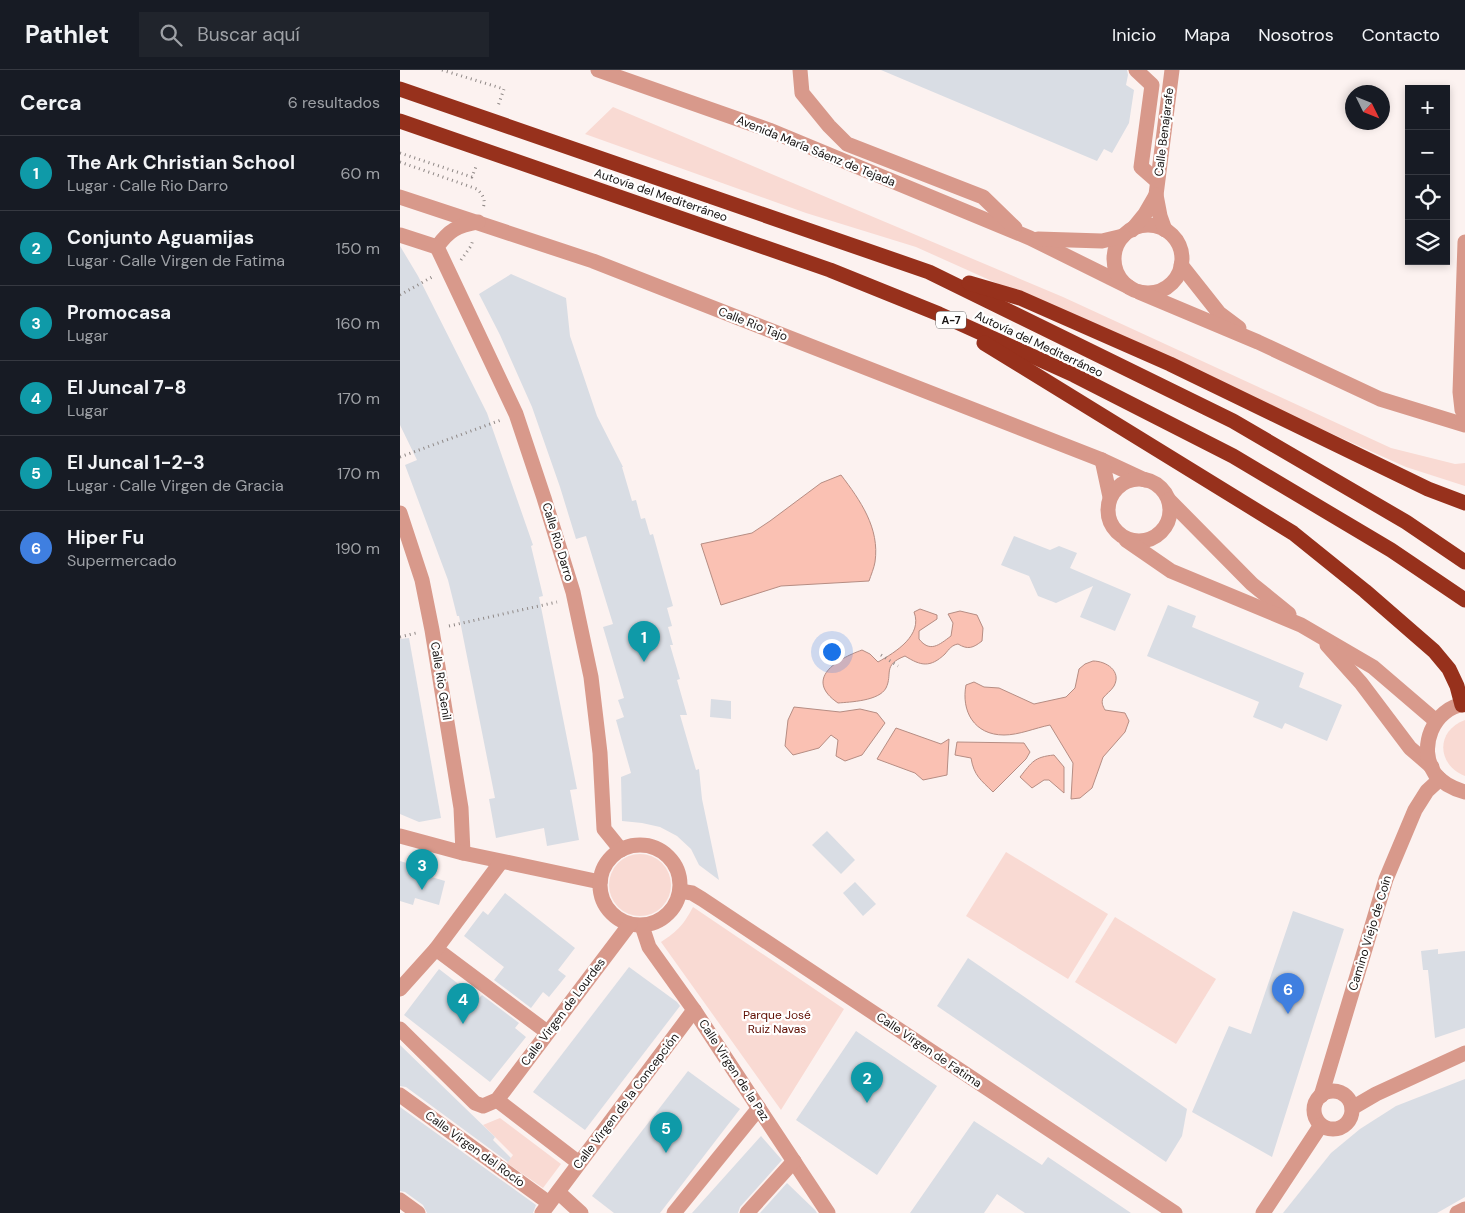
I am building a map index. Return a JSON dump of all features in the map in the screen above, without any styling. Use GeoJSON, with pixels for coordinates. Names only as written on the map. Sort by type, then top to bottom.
{"type":"FeatureCollection","features":[{"type":"Feature","properties":{"kind":"highway","name":"Autovía del Mediterráneo"},"geometry":{"type":"LineString","coordinates":[[400,89],[929,272],[1233,421],[1406,522],[1465,562]]}},
{"type":"Feature","properties":{"kind":"highway","name":"Autovía del Mediterráneo"},"geometry":{"type":"LineString","coordinates":[[400,121],[830,270],[939,314],[1074,375],[1233,456],[1391,550],[1465,600]]}},
{"type":"Feature","properties":{"kind":"highway"},"geometry":{"type":"LineString","coordinates":[[929,272],[1020,298],[1170,364],[1428,488],[1465,503]]}},
{"type":"Feature","properties":{"kind":"highway"},"geometry":{"type":"LineString","coordinates":[[939,314],[1065,394],[1293,533],[1366,591],[1434,652],[1449,669],[1463,704]]}},
{"type":"Feature","properties":{"kind":"street","name":"Avenida María Sáenz de Tejada"},"geometry":{"type":"LineString","coordinates":[[598,70],[768,130],[1026,236],[1134,290],[1258,342],[1380,399],[1465,425]]}},
{"type":"Feature","properties":{"kind":"street"},"geometry":{"type":"LineString","coordinates":[[1136,70],[1152,85],[1141,167],[1157,188]]}},
{"type":"Feature","properties":{"kind":"street","name":"Calle Benajarafe"},"geometry":{"type":"LineString","coordinates":[[1165,230],[1160,216],[1157,188],[1172,70]]}},
{"type":"Feature","properties":{"kind":"street"},"geometry":{"type":"LineString","coordinates":[[801,72],[802,93],[828,126],[847,144],[983,197],[1026,236]]}},
{"type":"Feature","properties":{"kind":"street","name":"Calle Benajarafe"},"geometry":{"type":"LineString","coordinates":[[1128,233],[1145,214],[1157,188]]}},
{"type":"Feature","properties":{"kind":"street","name":"Calle Rio Tajo"},"geometry":{"type":"LineString","coordinates":[[400,197],[593,261],[1102,460],[1145,480]]}},
{"type":"Feature","properties":{"kind":"street"},"geometry":{"type":"LineString","coordinates":[[400,235],[437,247],[451,231],[461,226],[478,222]]}},
{"type":"Feature","properties":{"kind":"street"},"geometry":{"type":"LineString","coordinates":[[1144,226],[1156,226],[1165,230],[1173,236],[1179,245],[1182,255],[1178,275],[1172,283],[1162,290],[1151,293],[1134,290],[1120,279],[1115,268],[1114,257],[1117,246],[1128,233],[1144,226]]}},
{"type":"Feature","properties":{"kind":"street","name":"Avenida María Sáenz de Tejada"},"geometry":{"type":"LineString","coordinates":[[1026,236],[1078,241],[1102,241],[1128,233]]}},
{"type":"Feature","properties":{"kind":"street"},"geometry":{"type":"LineString","coordinates":[[1465,242],[1460,392],[1462,410],[1465,415]]}},
{"type":"Feature","properties":{"kind":"street","name":"Calle Rio Darro"},"geometry":{"type":"LineString","coordinates":[[437,247],[516,414],[575,598],[591,677],[600,753],[604,829],[620,850]]}},
{"type":"Feature","properties":{"kind":"street","name":"Avenida María Sáenz de Tejada"},"geometry":{"type":"LineString","coordinates":[[1181,265],[1219,313],[1258,342]]}},
{"type":"Feature","properties":{"kind":"street"},"geometry":{"type":"LineString","coordinates":[[1102,460],[1110,497]]}},
{"type":"Feature","properties":{"kind":"street"},"geometry":{"type":"LineString","coordinates":[[1302,625],[1252,584],[1169,500],[1159,487],[1145,480],[1134,479],[1124,482],[1115,489],[1107,507],[1108,517],[1111,526],[1126,540],[1171,571],[1302,625],[1316,633],[1373,667],[1436,721]]}},
{"type":"Feature","properties":{"kind":"street"},"geometry":{"type":"LineString","coordinates":[[1126,540],[1146,541],[1155,537],[1163,530],[1169,516],[1169,500]]}},
{"type":"Feature","properties":{"kind":"street","name":"Calle Rio Genil"},"geometry":{"type":"LineString","coordinates":[[400,513],[422,580],[432,630],[461,808],[463,853]]}},
{"type":"Feature","properties":{"kind":"street"},"geometry":{"type":"LineString","coordinates":[[1316,633],[1361,683],[1410,748],[1453,788],[1465,792]]}},
{"type":"Feature","properties":{"kind":"street"},"geometry":{"type":"LineString","coordinates":[[1436,773],[1428,756],[1430,732],[1436,721],[1448,711],[1463,704]]}},
{"type":"Feature","properties":{"kind":"street","name":"Camino Viejo de Coín"},"geometry":{"type":"LineString","coordinates":[[1321,1096],[1386,879],[1415,810],[1436,773]]}},
{"type":"Feature","properties":{"kind":"street"},"geometry":{"type":"LineString","coordinates":[[400,836],[501,862],[600,882]]}},
{"type":"Feature","properties":{"kind":"street"},"geometry":{"type":"LineString","coordinates":[[645,845],[658,849],[668,856],[676,866],[680,878],[680,891],[676,904],[667,915],[655,923],[636,925],[617,918],[607,909],[601,896],[600,882],[603,870],[610,858],[620,850],[645,845]]}},
{"type":"Feature","properties":{"kind":"street"},"geometry":{"type":"LineString","coordinates":[[400,989],[436,949],[501,862]]}},
{"type":"Feature","properties":{"kind":"street","name":"Calle Virgen de Fatima"},"geometry":{"type":"LineString","coordinates":[[680,891],[692,893],[702,899],[1176,1213]]}},
{"type":"Feature","properties":{"kind":"street","name":"Calle Virgen de la Paz"},"geometry":{"type":"LineString","coordinates":[[636,925],[828,1213]]}},
{"type":"Feature","properties":{"kind":"street","name":"Calle Virgen de Lourdes"},"geometry":{"type":"LineString","coordinates":[[496,1100],[547,1032],[636,925]]}},
{"type":"Feature","properties":{"kind":"street"},"geometry":{"type":"LineString","coordinates":[[436,949],[547,1032]]}},
{"type":"Feature","properties":{"kind":"street","name":"Calle Virgen de la Concepción"},"geometry":{"type":"LineString","coordinates":[[550,1202],[694,1010]]}},
{"type":"Feature","properties":{"kind":"street"},"geometry":{"type":"LineString","coordinates":[[400,1029],[475,1103],[484,1106],[496,1100],[579,1163]]}},
{"type":"Feature","properties":{"kind":"street"},"geometry":{"type":"LineString","coordinates":[[1352,1108],[1376,1094],[1465,1053]]}},
{"type":"Feature","properties":{"kind":"street"},"geometry":{"type":"LineString","coordinates":[[1331,1091],[1347,1097],[1352,1108],[1349,1119],[1340,1127],[1327,1128],[1317,1120],[1315,1107],[1321,1096],[1331,1091]]}},
{"type":"Feature","properties":{"kind":"street","name":"Calle Virgen del Rocío"},"geometry":{"type":"LineString","coordinates":[[400,1095],[550,1202],[580,1213]]}},
{"type":"Feature","properties":{"kind":"street"},"geometry":{"type":"LineString","coordinates":[[674,1213],[759,1108]]}},
{"type":"Feature","properties":{"kind":"street"},"geometry":{"type":"LineString","coordinates":[[1263,1213],[1321,1124]]}},
{"type":"Feature","properties":{"kind":"street"},"geometry":{"type":"LineString","coordinates":[[747,1213],[794,1161]]}},
{"type":"Feature","properties":{"kind":"street"},"geometry":{"type":"LineString","coordinates":[[400,1200],[418,1213]]}},
{"type":"Feature","properties":{"kind":"street"},"geometry":{"type":"LineString","coordinates":[[1457,1213],[1465,1209]]}},
{"type":"Feature","properties":{"kind":"path"},"geometry":{"type":"LineString","coordinates":[[400,162],[477,190]]}},
{"type":"Feature","properties":{"kind":"path"},"geometry":{"type":"LineString","coordinates":[[400,457],[516,414]]}},
{"type":"Feature","properties":{"kind":"path"},"geometry":{"type":"LineString","coordinates":[[400,637],[575,598]]}},
{"type":"Feature","properties":{"kind":"path"},"geometry":{"type":"LineString","coordinates":[[881,656],[898,666]]}},
{"type":"Feature","properties":{"kind":"green space"},"geometry":{"type":"Polygon","coordinates":[[[613,107],[1063,297],[1391,448],[1455,464],[1465,463],[1465,486],[1406,467],[916,247],[806,213],[585,134],[613,107]]]}},
{"type":"Feature","properties":{"kind":"green space"},"geometry":{"type":"Polygon","coordinates":[[[1465,720],[1465,776],[1449,764],[1443,748],[1448,732],[1455,725],[1465,720]]]}},
{"type":"Feature","properties":{"kind":"green space"},"geometry":{"type":"Polygon","coordinates":[[[1006,852],[1108,914],[1068,979],[966,916],[1006,852]]]}},
{"type":"Feature","properties":{"kind":"green space"},"geometry":{"type":"Polygon","coordinates":[[[640,854],[657,859],[662,863],[666,868],[671,885],[666,902],[662,907],[657,911],[640,916],[623,911],[618,907],[614,902],[609,885],[614,868],[618,863],[623,859],[640,854]]]}},
{"type":"Feature","properties":{"kind":"green space","name":"Parque José Ruiz Navas"},"geometry":{"type":"Polygon","coordinates":[[[693,907],[844,1009],[781,1110],[661,942],[680,927],[693,907]]]}},
{"type":"Feature","properties":{"kind":"green space"},"geometry":{"type":"Polygon","coordinates":[[[1115,917],[1216,979],[1176,1044],[1075,982],[1115,917]]]}},
{"type":"Feature","properties":{"kind":"green space"},"geometry":{"type":"Polygon","coordinates":[[[500,1118],[561,1164],[543,1188],[507,1163],[513,1155],[483,1125],[500,1118]]]}},
{"type":"Feature","properties":{"kind":"shaded area"},"geometry":{"type":"Polygon","coordinates":[[[841,475],[855,494],[871,526],[876,550],[875,564],[869,581],[781,586],[721,605],[701,544],[752,533],[821,483],[841,475]]]}},
{"type":"Feature","properties":{"kind":"shaded area"},"geometry":{"type":"Polygon","coordinates":[[[920,609],[937,615],[937,619],[919,631],[919,639],[927,646],[939,645],[951,636],[953,623],[948,614],[960,611],[977,615],[983,628],[982,641],[970,647],[954,645],[935,662],[925,664],[905,656],[898,659],[891,666],[886,688],[877,696],[838,703],[828,694],[823,686],[824,678],[834,664],[862,650],[870,654],[878,662],[900,648],[915,628],[914,612],[920,609]]]}},
{"type":"Feature","properties":{"kind":"shaded area"},"geometry":{"type":"Polygon","coordinates":[[[1093,661],[1107,665],[1114,671],[1116,676],[1114,686],[1102,700],[1105,710],[1125,713],[1129,721],[1125,732],[1103,757],[1092,788],[1080,798],[1071,799],[1073,763],[1050,725],[1010,735],[994,734],[985,731],[977,726],[968,712],[965,695],[966,685],[974,682],[984,687],[999,688],[1034,704],[1066,697],[1075,688],[1079,669],[1093,661]]]}},
{"type":"Feature","properties":{"kind":"shaded area"},"geometry":{"type":"Polygon","coordinates":[[[794,707],[840,712],[860,709],[877,713],[885,723],[862,755],[845,761],[836,756],[838,740],[831,735],[819,748],[793,755],[785,746],[788,720],[794,707]]]}},
{"type":"Feature","properties":{"kind":"shaded area"},"geometry":{"type":"Polygon","coordinates":[[[896,728],[941,744],[949,739],[947,775],[923,780],[915,773],[877,759],[896,728]]]}},
{"type":"Feature","properties":{"kind":"shaded area"},"geometry":{"type":"Polygon","coordinates":[[[957,742],[1024,743],[1030,752],[1026,759],[993,792],[976,774],[971,758],[955,755],[957,742]]]}},
{"type":"Feature","properties":{"kind":"shaded area"},"geometry":{"type":"Polygon","coordinates":[[[1054,755],[1064,767],[1064,793],[1049,780],[1044,780],[1032,788],[1020,777],[1034,761],[1042,757],[1054,755]]]}},
{"type":"Feature","properties":{"kind":"building"},"geometry":{"type":"Polygon","coordinates":[[[881,70],[1127,70],[1126,85],[1134,90],[1129,123],[1112,153],[1104,149],[1097,161],[881,70]]]}},
{"type":"Feature","properties":{"kind":"building"},"geometry":{"type":"Polygon","coordinates":[[[400,246],[418,276],[487,413],[533,545],[531,546],[543,596],[539,597],[577,789],[570,790],[579,840],[547,846],[544,828],[496,838],[489,799],[495,798],[459,616],[457,616],[448,580],[405,465],[417,460],[400,425],[400,246]]]}},
{"type":"Feature","properties":{"kind":"building"},"geometry":{"type":"Polygon","coordinates":[[[511,274],[566,298],[570,336],[597,416],[623,467],[632,501],[636,500],[641,519],[645,518],[650,535],[653,534],[673,606],[667,608],[672,626],[668,627],[673,645],[670,645],[680,679],[677,680],[687,715],[680,715],[696,770],[699,769],[702,799],[719,880],[699,865],[691,849],[677,836],[660,827],[622,821],[621,777],[631,773],[616,720],[624,717],[618,700],[624,698],[603,627],[613,624],[586,536],[576,539],[532,407],[500,335],[479,294],[511,274]]]}},
{"type":"Feature","properties":{"kind":"building"},"geometry":{"type":"Polygon","coordinates":[[[1014,536],[1050,550],[1059,546],[1077,553],[1070,568],[1131,594],[1115,631],[1080,617],[1093,586],[1056,603],[1038,596],[1029,576],[1001,565],[1014,536]]]}},
{"type":"Feature","properties":{"kind":"building"},"geometry":{"type":"Polygon","coordinates":[[[1168,605],[1196,616],[1192,627],[1304,673],[1299,687],[1342,705],[1327,741],[1285,723],[1282,729],[1253,717],[1259,702],[1147,656],[1168,605]]]}},
{"type":"Feature","properties":{"kind":"building"},"geometry":{"type":"Polygon","coordinates":[[[409,638],[441,818],[419,822],[400,814],[400,639],[409,638]]]}},
{"type":"Feature","properties":{"kind":"building"},"geometry":{"type":"Polygon","coordinates":[[[711,699],[731,701],[731,719],[710,717],[711,699]]]}},
{"type":"Feature","properties":{"kind":"building"},"geometry":{"type":"Polygon","coordinates":[[[827,831],[855,860],[841,874],[812,845],[827,831]]]}},
{"type":"Feature","properties":{"kind":"building"},"geometry":{"type":"Polygon","coordinates":[[[400,861],[420,867],[418,873],[445,881],[439,905],[415,898],[413,905],[400,901],[400,861]]]}},
{"type":"Feature","properties":{"kind":"building"},"geometry":{"type":"Polygon","coordinates":[[[855,882],[876,904],[863,916],[843,893],[855,882]]]}},
{"type":"Feature","properties":{"kind":"building"},"geometry":{"type":"Polygon","coordinates":[[[505,893],[575,948],[558,970],[566,976],[549,997],[543,992],[531,1008],[494,980],[504,967],[464,936],[483,911],[488,915],[505,893]]]}},
{"type":"Feature","properties":{"kind":"building"},"geometry":{"type":"Polygon","coordinates":[[[1293,911],[1344,929],[1272,1157],[1192,1112],[1229,1026],[1251,1034],[1293,911]]]}},
{"type":"Feature","properties":{"kind":"building"},"geometry":{"type":"Polygon","coordinates":[[[1438,949],[1438,954],[1465,951],[1465,1028],[1435,1038],[1428,970],[1423,970],[1421,951],[1438,949]]]}},
{"type":"Feature","properties":{"kind":"building"},"geometry":{"type":"Polygon","coordinates":[[[968,958],[1187,1109],[1182,1136],[1166,1162],[937,1006],[968,958]]]}},
{"type":"Feature","properties":{"kind":"building"},"geometry":{"type":"Polygon","coordinates":[[[629,967],[680,1006],[585,1130],[533,1092],[629,967]]]}},
{"type":"Feature","properties":{"kind":"building"},"geometry":{"type":"Polygon","coordinates":[[[439,969],[478,999],[482,995],[519,1023],[515,1028],[526,1037],[490,1082],[404,1015],[439,969]]]}},
{"type":"Feature","properties":{"kind":"building"},"geometry":{"type":"Polygon","coordinates":[[[856,1031],[937,1086],[877,1175],[796,1120],[856,1031]]]}},
{"type":"Feature","properties":{"kind":"building"},"geometry":{"type":"Polygon","coordinates":[[[400,1045],[495,1137],[493,1140],[511,1158],[508,1162],[406,1087],[400,1086],[400,1045]]]}},
{"type":"Feature","properties":{"kind":"building"},"geometry":{"type":"Polygon","coordinates":[[[688,1071],[740,1109],[660,1213],[614,1213],[592,1196],[688,1071]]]}},
{"type":"Feature","properties":{"kind":"building"},"geometry":{"type":"Polygon","coordinates":[[[1465,1079],[1465,1197],[1437,1213],[1283,1213],[1331,1153],[1360,1129],[1396,1106],[1465,1079]]]}},
{"type":"Feature","properties":{"kind":"building"},"geometry":{"type":"Polygon","coordinates":[[[400,1107],[536,1205],[533,1213],[427,1213],[423,1205],[405,1192],[400,1191],[400,1107]]]}},
{"type":"Feature","properties":{"kind":"building"},"geometry":{"type":"Polygon","coordinates":[[[974,1121],[1042,1165],[1048,1157],[1131,1213],[1025,1213],[997,1194],[984,1213],[910,1213],[974,1121]]]}},
{"type":"Feature","properties":{"kind":"building"},"geometry":{"type":"Polygon","coordinates":[[[761,1136],[782,1160],[740,1207],[738,1213],[692,1213],[761,1136]]]}},
{"type":"Feature","properties":{"kind":"building"},"geometry":{"type":"Polygon","coordinates":[[[787,1183],[815,1210],[817,1213],[760,1213],[787,1183]]]}},
{"type":"Feature","properties":{"kind":"place","name":"The Ark Christian School"},"geometry":{"type":"Point","coordinates":[644,662]}},
{"type":"Feature","properties":{"kind":"place","name":"Promocasa"},"geometry":{"type":"Point","coordinates":[422,890]}},
{"type":"Feature","properties":{"kind":"place","name":"Hiper Fu"},"geometry":{"type":"Point","coordinates":[1288,1014]}},
{"type":"Feature","properties":{"kind":"place","name":"El Juncal 7-8"},"geometry":{"type":"Point","coordinates":[463,1024]}},
{"type":"Feature","properties":{"kind":"place","name":"Conjunto Aguamijas"},"geometry":{"type":"Point","coordinates":[867,1103]}},
{"type":"Feature","properties":{"kind":"place","name":"El Juncal 1-2-3"},"geometry":{"type":"Point","coordinates":[666,1153]}}]}
